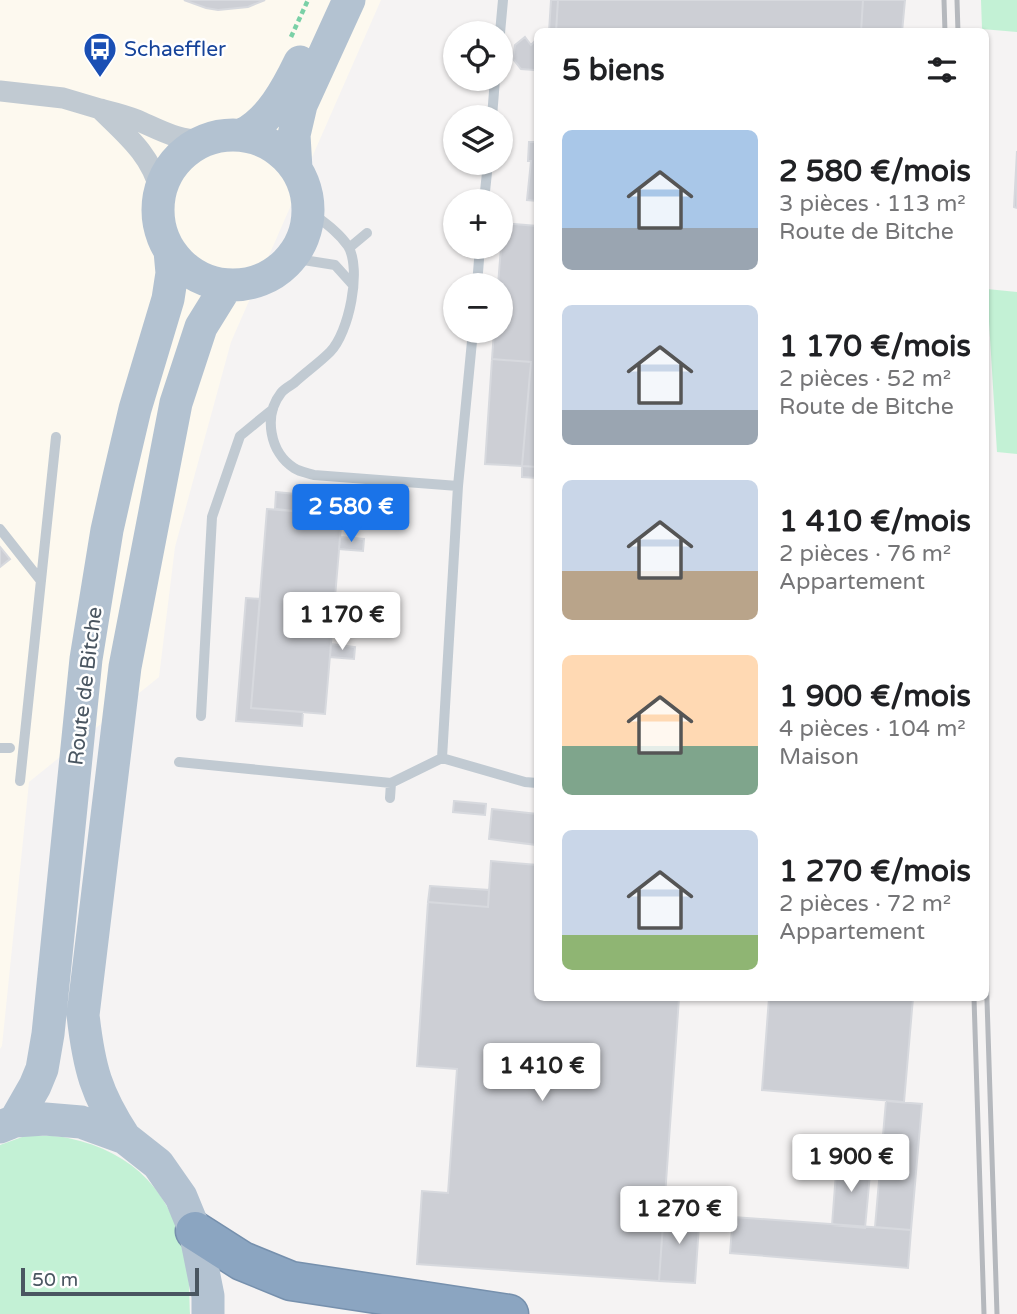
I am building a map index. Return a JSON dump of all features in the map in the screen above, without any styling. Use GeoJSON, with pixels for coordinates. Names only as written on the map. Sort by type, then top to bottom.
{"type":"FeatureCollection","features":[{"type":"Feature","properties":{"kind":"highway"},"geometry":{"type":"LineString","coordinates":[[195,1231],[242,1261],[291,1281],[509,1314]]}},
{"type":"Feature","properties":{"kind":"main road"},"geometry":{"type":"LineString","coordinates":[[242,135],[261,121],[285,90],[331,0]]}},
{"type":"Feature","properties":{"kind":"main road"},"geometry":{"type":"LineString","coordinates":[[296,169],[294,135],[301,105],[349,0]]}},
{"type":"Feature","properties":{"kind":"main road"},"geometry":{"type":"LineString","coordinates":[[226,135],[242,135],[273,146],[286,156],[296,169],[307,196],[307,223],[291,258],[272,274],[239,285],[227,285],[210,281],[181,264],[163,237],[158,206],[166,177],[183,153],[205,140],[226,135]]}},
{"type":"Feature","properties":{"kind":"main road","name":"Route de Bitche"},"geometry":{"type":"LineString","coordinates":[[8,1124],[35,1086],[42,1069],[48,1034],[86,659],[107,530],[118,481],[135,409],[168,299],[172,273],[170,251]]}},
{"type":"Feature","properties":{"kind":"main road","name":"Route de Bitche"},"geometry":{"type":"LineString","coordinates":[[125,1138],[103,1102],[94,1079],[83,1016],[125,667],[176,403],[201,327],[227,285]]}},
{"type":"Feature","properties":{"kind":"main road"},"geometry":{"type":"LineString","coordinates":[[8,1124],[45,1119],[81,1122],[125,1138],[158,1164],[181,1197],[195,1231],[208,1296],[208,1314]]}},
{"type":"Feature","properties":{"kind":"street"},"geometry":{"type":"LineString","coordinates":[[0,91],[63,98],[135,119],[183,139],[205,140]]}},
{"type":"Feature","properties":{"kind":"street"},"geometry":{"type":"LineString","coordinates":[[100,108],[146,158],[153,168],[160,191]]}},
{"type":"Feature","properties":{"kind":"lane"},"geometry":{"type":"LineString","coordinates":[[501,21],[503,0]]}},
{"type":"Feature","properties":{"kind":"lane"},"geometry":{"type":"LineString","coordinates":[[308,210],[337,232],[349,247],[353,257],[354,285],[348,320],[340,339],[331,351],[281,393],[273,409],[273,442],[281,457],[295,469],[314,475],[458,486]]}},
{"type":"Feature","properties":{"kind":"lane"},"geometry":{"type":"LineString","coordinates":[[349,247],[367,233]]}},
{"type":"Feature","properties":{"kind":"lane"},"geometry":{"type":"LineString","coordinates":[[291,258],[334,265],[354,285]]}},
{"type":"Feature","properties":{"kind":"lane"},"geometry":{"type":"LineString","coordinates":[[442,758],[458,486],[471,343]]}},
{"type":"Feature","properties":{"kind":"lane"},"geometry":{"type":"LineString","coordinates":[[201,716],[212,517],[240,436],[273,409]]}},
{"type":"Feature","properties":{"kind":"lane"},"geometry":{"type":"LineString","coordinates":[[20,781],[56,437]]}},
{"type":"Feature","properties":{"kind":"lane"},"geometry":{"type":"LineString","coordinates":[[0,529],[41,581]]}},
{"type":"Feature","properties":{"kind":"lane"},"geometry":{"type":"LineString","coordinates":[[179,762],[391,783],[442,758],[534,783]]}},
{"type":"Feature","properties":{"kind":"lane"},"geometry":{"type":"LineString","coordinates":[[390,798],[391,783]]}},
{"type":"Feature","properties":{"kind":"shaded area"},"geometry":{"type":"Polygon","coordinates":[[[0,0],[381,0],[231,342],[175,547],[159,677],[29,782],[0,1049],[0,0]]]}},
{"type":"Feature","properties":{"kind":"green space"},"geometry":{"type":"Polygon","coordinates":[[[981,0],[1017,0],[1017,32],[982,28],[981,0]]]}},
{"type":"Feature","properties":{"kind":"green space"},"geometry":{"type":"Polygon","coordinates":[[[989,289],[1017,292],[1017,454],[997,452],[989,289]]]}},
{"type":"Feature","properties":{"kind":"green space"},"geometry":{"type":"Polygon","coordinates":[[[25,1136],[63,1137],[92,1145],[131,1165],[147,1180],[161,1196],[180,1236],[188,1273],[190,1314],[0,1314],[0,1145],[25,1136]]]}},
{"type":"Feature","properties":{"kind":"building"},"geometry":{"type":"Polygon","coordinates":[[[184,0],[265,0],[248,7],[218,10],[184,0]]]}},
{"type":"Feature","properties":{"kind":"building"},"geometry":{"type":"Polygon","coordinates":[[[551,0],[558,0],[556,28],[549,28],[551,0]]]}},
{"type":"Feature","properties":{"kind":"building"},"geometry":{"type":"Polygon","coordinates":[[[558,0],[863,0],[861,28],[556,28],[558,0]]]}},
{"type":"Feature","properties":{"kind":"building"},"geometry":{"type":"Polygon","coordinates":[[[863,0],[905,0],[902,28],[861,28],[863,0]]]}},
{"type":"Feature","properties":{"kind":"building"},"geometry":{"type":"Polygon","coordinates":[[[525,37],[531,45],[534,42],[534,70],[521,69],[513,59],[515,45],[525,37]]]}},
{"type":"Feature","properties":{"kind":"building"},"geometry":{"type":"Polygon","coordinates":[[[529,142],[534,142],[534,201],[527,200],[531,161],[528,161],[529,142]]]}},
{"type":"Feature","properties":{"kind":"building"},"geometry":{"type":"Polygon","coordinates":[[[1017,151],[1017,208],[1014,207],[1017,151]]]}},
{"type":"Feature","properties":{"kind":"building"},"geometry":{"type":"Polygon","coordinates":[[[513,224],[534,226],[534,467],[522,466],[531,362],[492,359],[493,343],[513,343],[513,273],[499,273],[500,259],[513,259],[513,224]]]}},
{"type":"Feature","properties":{"kind":"building"},"geometry":{"type":"Polygon","coordinates":[[[492,359],[531,362],[522,466],[485,464],[492,359]]]}},
{"type":"Feature","properties":{"kind":"building"},"geometry":{"type":"Polygon","coordinates":[[[522,466],[534,467],[534,478],[522,477],[522,466]]]}},
{"type":"Feature","properties":{"kind":"building"},"geometry":{"type":"Polygon","coordinates":[[[276,492],[325,497],[324,514],[275,509],[276,492]]]}},
{"type":"Feature","properties":{"kind":"building"},"geometry":{"type":"Polygon","coordinates":[[[325,497],[342,498],[340,515],[324,514],[325,497]]]}},
{"type":"Feature","properties":{"kind":"building"},"geometry":{"type":"Polygon","coordinates":[[[267,509],[342,515],[325,714],[251,708],[267,509]]]}},
{"type":"Feature","properties":{"kind":"building"},"geometry":{"type":"Polygon","coordinates":[[[340,537],[364,539],[363,551],[339,549],[340,537]]]}},
{"type":"Feature","properties":{"kind":"building"},"geometry":{"type":"Polygon","coordinates":[[[0,547],[10,559],[0,567],[0,547]]]}},
{"type":"Feature","properties":{"kind":"building"},"geometry":{"type":"Polygon","coordinates":[[[246,598],[260,599],[251,708],[303,712],[302,726],[236,721],[246,598]]]}},
{"type":"Feature","properties":{"kind":"building"},"geometry":{"type":"Polygon","coordinates":[[[331,644],[355,647],[354,659],[330,657],[331,644]]]}},
{"type":"Feature","properties":{"kind":"building"},"geometry":{"type":"Polygon","coordinates":[[[454,801],[486,804],[485,815],[453,812],[454,801]]]}},
{"type":"Feature","properties":{"kind":"building"},"geometry":{"type":"Polygon","coordinates":[[[492,809],[534,814],[534,845],[489,839],[492,809]]]}},
{"type":"Feature","properties":{"kind":"building"},"geometry":{"type":"Polygon","coordinates":[[[491,861],[534,865],[534,1001],[679,1001],[659,1281],[417,1264],[422,1191],[448,1193],[457,1069],[417,1066],[428,902],[488,907],[491,861]]]}},
{"type":"Feature","properties":{"kind":"building"},"geometry":{"type":"Polygon","coordinates":[[[430,886],[489,890],[488,907],[428,902],[430,886]]]}},
{"type":"Feature","properties":{"kind":"building"},"geometry":{"type":"Polygon","coordinates":[[[769,1001],[913,1001],[904,1102],[762,1090],[769,1001]]]}},
{"type":"Feature","properties":{"kind":"building"},"geometry":{"type":"Polygon","coordinates":[[[886,1101],[922,1104],[911,1230],[875,1227],[886,1101]]]}},
{"type":"Feature","properties":{"kind":"building"},"geometry":{"type":"Polygon","coordinates":[[[837,1160],[871,1163],[865,1228],[832,1225],[837,1160]]]}},
{"type":"Feature","properties":{"kind":"building"},"geometry":{"type":"Polygon","coordinates":[[[664,1208],[700,1211],[695,1283],[659,1281],[664,1208]]]}},
{"type":"Feature","properties":{"kind":"building"},"geometry":{"type":"Polygon","coordinates":[[[733,1217],[911,1230],[908,1268],[730,1253],[733,1217]]]}},
{"type":"Feature","properties":{"kind":"railway"},"geometry":{"type":"LineString","coordinates":[[944,0],[945,28]]}},
{"type":"Feature","properties":{"kind":"railway"},"geometry":{"type":"LineString","coordinates":[[957,0],[958,28]]}},
{"type":"Feature","properties":{"kind":"railway"},"geometry":{"type":"LineString","coordinates":[[974,1001],[984,1314]]}},
{"type":"Feature","properties":{"kind":"railway"},"geometry":{"type":"LineString","coordinates":[[987,1001],[997,1314]]}},
{"type":"Feature","properties":{"kind":"place","name":"Schaeffler"},"geometry":{"type":"Point","coordinates":[100,79]}}]}
